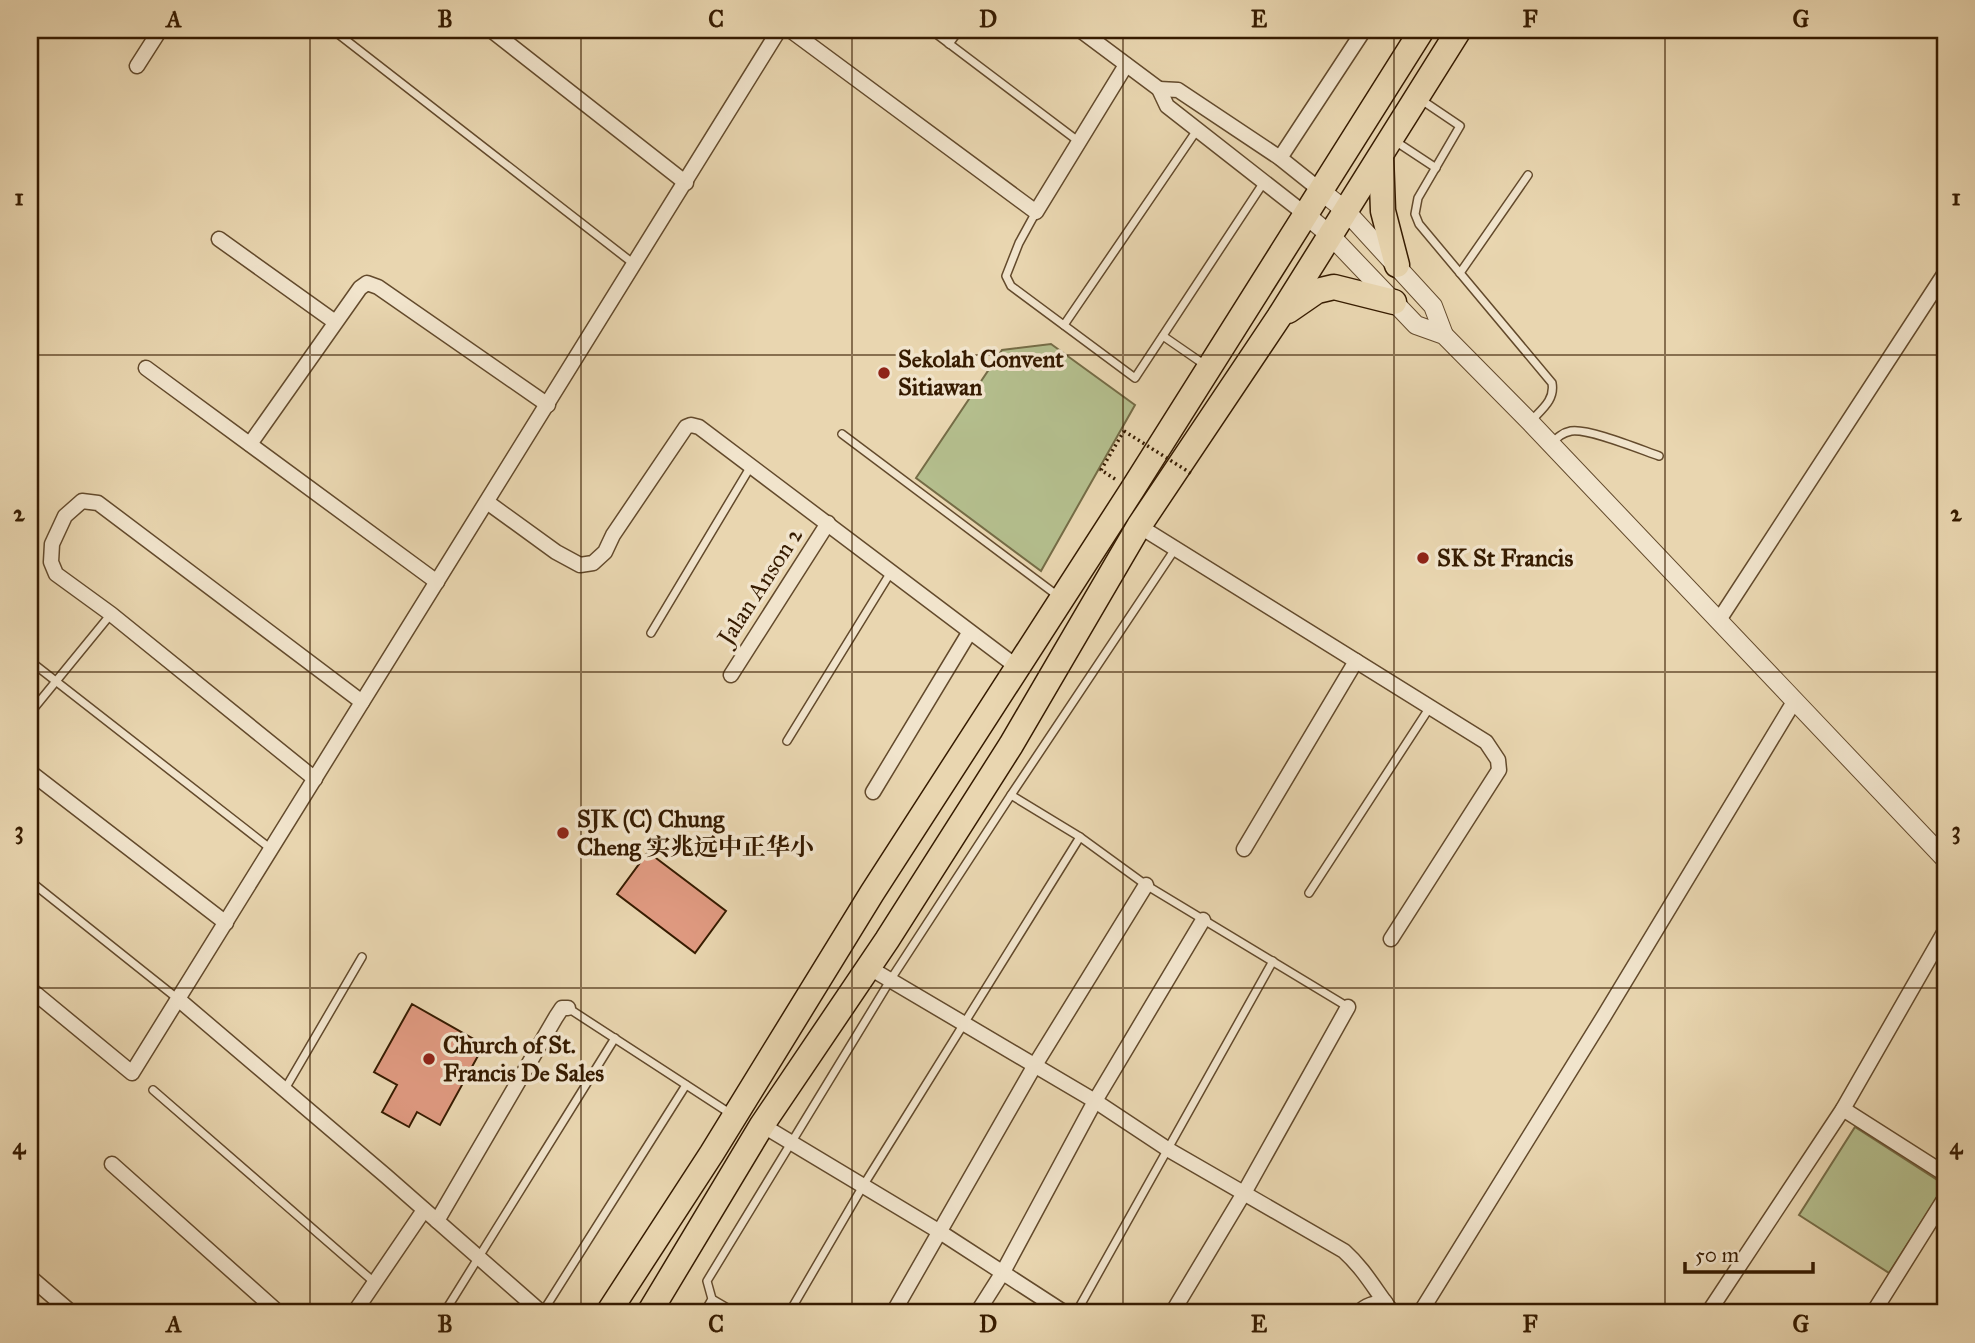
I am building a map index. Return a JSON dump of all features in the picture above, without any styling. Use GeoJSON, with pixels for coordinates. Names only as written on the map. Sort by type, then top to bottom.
{"type":"FeatureCollection","features":[{"type":"Feature","properties":{"kind":"highway"},"geometry":{"type":"LineString","coordinates":[[608,1313],[1422,30]]}},
{"type":"Feature","properties":{"kind":"highway"},"geometry":{"type":"LineString","coordinates":[[649,1313],[762,1125],[1011,745],[1139,526],[1279,317],[1459,30]]}},
{"type":"Feature","properties":{"kind":"highway"},"geometry":{"type":"LineString","coordinates":[[1386,147],[1383,211],[1397,265]]}},
{"type":"Feature","properties":{"kind":"highway"},"geometry":{"type":"LineString","coordinates":[[1279,317],[1317,291],[1334,286],[1394,302]]}},
{"type":"Feature","properties":{"kind":"highway"},"geometry":{"type":"LineString","coordinates":[[1017,667],[1030,666],[1122,555]]}},
{"type":"Feature","properties":{"kind":"highway"},"geometry":{"type":"LineString","coordinates":[[872,893],[894,896],[903,888],[969,785],[1011,745]]}},
{"type":"Feature","properties":{"kind":"highway"},"geometry":{"type":"LineString","coordinates":[[734,1116],[768,1091],[840,974],[847,967],[868,967]]}},
{"type":"Feature","properties":{"kind":"highway"},"geometry":{"type":"LineString","coordinates":[[633,1313],[676,1243],[743,1156]]}},
{"type":"Feature","properties":{"kind":"street"},"geometry":{"type":"LineString","coordinates":[[136,66],[160,30]]}},
{"type":"Feature","properties":{"kind":"street"},"geometry":{"type":"LineString","coordinates":[[491,30],[685,183]]}},
{"type":"Feature","properties":{"kind":"street"},"geometry":{"type":"LineString","coordinates":[[790,30],[1035,212],[1126,65]]}},
{"type":"Feature","properties":{"kind":"street"},"geometry":{"type":"LineString","coordinates":[[1080,30],[1159,89],[1167,106],[1265,181],[1331,236],[1416,325],[1444,335]]}},
{"type":"Feature","properties":{"kind":"street"},"geometry":{"type":"LineString","coordinates":[[30,989],[132,1073],[685,183],[774,32]]}},
{"type":"Feature","properties":{"kind":"street"},"geometry":{"type":"LineString","coordinates":[[1280,158],[1361,34]]}},
{"type":"Feature","properties":{"kind":"street"},"geometry":{"type":"LineString","coordinates":[[1159,89],[1178,90],[1280,158],[1346,211],[1433,306],[1444,335],[1945,859]]}},
{"type":"Feature","properties":{"kind":"street"},"geometry":{"type":"LineString","coordinates":[[219,239],[335,322]]}},
{"type":"Feature","properties":{"kind":"street"},"geometry":{"type":"LineString","coordinates":[[1719,620],[1945,273]]}},
{"type":"Feature","properties":{"kind":"street"},"geometry":{"type":"LineString","coordinates":[[250,444],[335,322],[360,288],[367,283],[374,284],[548,405]]}},
{"type":"Feature","properties":{"kind":"street"},"geometry":{"type":"LineString","coordinates":[[146,368],[437,582]]}},
{"type":"Feature","properties":{"kind":"street"},"geometry":{"type":"LineString","coordinates":[[487,502],[556,552],[580,565],[593,563],[605,552],[613,535],[686,428],[693,425],[751,465],[1017,667]]}},
{"type":"Feature","properties":{"kind":"street"},"geometry":{"type":"LineString","coordinates":[[315,779],[111,614],[56,574],[51,562],[52,544],[65,516],[82,501],[98,503],[362,702]]}},
{"type":"Feature","properties":{"kind":"street","name":"Jalan Anson 2"},"geometry":{"type":"LineString","coordinates":[[731,675],[828,523]]}},
{"type":"Feature","properties":{"kind":"street"},"geometry":{"type":"LineString","coordinates":[[1139,526],[1486,742],[1498,760],[1499,770],[1391,939]]}},
{"type":"Feature","properties":{"kind":"street"},"geometry":{"type":"LineString","coordinates":[[873,792],[969,632]]}},
{"type":"Feature","properties":{"kind":"street"},"geometry":{"type":"LineString","coordinates":[[1244,849],[1356,661]]}},
{"type":"Feature","properties":{"kind":"street"},"geometry":{"type":"LineString","coordinates":[[1420,1313],[1795,700]]}},
{"type":"Feature","properties":{"kind":"street"},"geometry":{"type":"LineString","coordinates":[[30,772],[226,923]]}},
{"type":"Feature","properties":{"kind":"street"},"geometry":{"type":"LineString","coordinates":[[893,1313],[1035,1065],[1146,885]]}},
{"type":"Feature","properties":{"kind":"street"},"geometry":{"type":"LineString","coordinates":[[977,1313],[1003,1272],[1095,1101],[1203,920]]}},
{"type":"Feature","properties":{"kind":"street"},"geometry":{"type":"LineString","coordinates":[[1708,1313],[1843,1109],[1945,931]]}},
{"type":"Feature","properties":{"kind":"street"},"geometry":{"type":"LineString","coordinates":[[868,967],[1095,1101],[1169,1150],[1344,1251],[1363,1268],[1389,1308]]}},
{"type":"Feature","properties":{"kind":"street"},"geometry":{"type":"LineString","coordinates":[[178,999],[542,1313]]}},
{"type":"Feature","properties":{"kind":"street"},"geometry":{"type":"LineString","coordinates":[[1172,1313],[1244,1193],[1348,1007]]}},
{"type":"Feature","properties":{"kind":"street"},"geometry":{"type":"LineString","coordinates":[[437,1221],[556,1017],[562,1008],[568,1008]]}},
{"type":"Feature","properties":{"kind":"street"},"geometry":{"type":"LineString","coordinates":[[1843,1109],[1945,1174]]}},
{"type":"Feature","properties":{"kind":"street"},"geometry":{"type":"LineString","coordinates":[[762,1125],[940,1232],[1065,1313]]}},
{"type":"Feature","properties":{"kind":"street"},"geometry":{"type":"LineString","coordinates":[[113,1164],[279,1313]]}},
{"type":"Feature","properties":{"kind":"street"},"geometry":{"type":"LineString","coordinates":[[1873,1313],[1945,1198]]}},
{"type":"Feature","properties":{"kind":"street"},"geometry":{"type":"LineString","coordinates":[[354,1313],[424,1210]]}},
{"type":"Feature","properties":{"kind":"street"},"geometry":{"type":"LineString","coordinates":[[30,1277],[72,1313]]}},
{"type":"Feature","properties":{"kind":"street"},"geometry":{"type":"LineString","coordinates":[[1358,1313],[1374,1303],[1389,1308]]}},
{"type":"Feature","properties":{"kind":"lane"},"geometry":{"type":"LineString","coordinates":[[333,30],[634,265]]}},
{"type":"Feature","properties":{"kind":"lane"},"geometry":{"type":"LineString","coordinates":[[931,30],[1078,141]]}},
{"type":"Feature","properties":{"kind":"lane"},"geometry":{"type":"LineString","coordinates":[[949,44],[959,30]]}},
{"type":"Feature","properties":{"kind":"lane"},"geometry":{"type":"LineString","coordinates":[[1417,97],[1460,126],[1418,198],[1415,214],[1419,224],[1552,383],[1550,401],[1530,422]]}},
{"type":"Feature","properties":{"kind":"lane"},"geometry":{"type":"LineString","coordinates":[[1064,325],[1198,130]]}},
{"type":"Feature","properties":{"kind":"lane"},"geometry":{"type":"LineString","coordinates":[[1386,147],[1436,168]]}},
{"type":"Feature","properties":{"kind":"lane"},"geometry":{"type":"LineString","coordinates":[[1460,274],[1528,175]]}},
{"type":"Feature","properties":{"kind":"lane"},"geometry":{"type":"LineString","coordinates":[[1035,212],[1006,276],[1011,286],[1135,378],[1265,181]]}},
{"type":"Feature","properties":{"kind":"lane"},"geometry":{"type":"LineString","coordinates":[[1163,336],[1208,367]]}},
{"type":"Feature","properties":{"kind":"lane"},"geometry":{"type":"LineString","coordinates":[[1551,444],[1562,434],[1574,430],[1588,432],[1658,456]]}},
{"type":"Feature","properties":{"kind":"lane"},"geometry":{"type":"LineString","coordinates":[[842,434],[1062,599]]}},
{"type":"Feature","properties":{"kind":"lane"},"geometry":{"type":"LineString","coordinates":[[651,634],[751,465]]}},
{"type":"Feature","properties":{"kind":"lane"},"geometry":{"type":"LineString","coordinates":[[704,1313],[712,1299],[708,1281],[891,979],[1175,548]]}},
{"type":"Feature","properties":{"kind":"lane"},"geometry":{"type":"LineString","coordinates":[[787,741],[891,572]]}},
{"type":"Feature","properties":{"kind":"lane"},"geometry":{"type":"LineString","coordinates":[[30,713],[111,614]]}},
{"type":"Feature","properties":{"kind":"lane"},"geometry":{"type":"LineString","coordinates":[[30,661],[272,849]]}},
{"type":"Feature","properties":{"kind":"lane"},"geometry":{"type":"LineString","coordinates":[[1309,893],[1430,707]]}},
{"type":"Feature","properties":{"kind":"lane"},"geometry":{"type":"LineString","coordinates":[[1010,795],[1080,837],[1146,885],[1348,1007]]}},
{"type":"Feature","properties":{"kind":"lane"},"geometry":{"type":"LineString","coordinates":[[789,1313],[863,1186],[1080,837]]}},
{"type":"Feature","properties":{"kind":"lane"},"geometry":{"type":"LineString","coordinates":[[30,881],[178,999]]}},
{"type":"Feature","properties":{"kind":"lane"},"geometry":{"type":"LineString","coordinates":[[285,1090],[362,957]]}},
{"type":"Feature","properties":{"kind":"lane"},"geometry":{"type":"LineString","coordinates":[[1076,1313],[1273,961]]}},
{"type":"Feature","properties":{"kind":"lane"},"geometry":{"type":"LineString","coordinates":[[568,1008],[734,1116]]}},
{"type":"Feature","properties":{"kind":"lane"},"geometry":{"type":"LineString","coordinates":[[444,1313],[615,1038]]}},
{"type":"Feature","properties":{"kind":"lane"},"geometry":{"type":"LineString","coordinates":[[542,1313],[686,1085]]}},
{"type":"Feature","properties":{"kind":"lane"},"geometry":{"type":"LineString","coordinates":[[153,1090],[373,1282]]}},
{"type":"Feature","properties":{"kind":"lane"},"geometry":{"type":"LineString","coordinates":[[712,1299],[736,1313]]}},
{"type":"Feature","properties":{"kind":"path"},"geometry":{"type":"LineString","coordinates":[[1132,490],[1101,470],[1124,431],[1192,474]]}},
{"type":"Feature","properties":{"kind":"green space"},"geometry":{"type":"Polygon","coordinates":[[[1051,344],[1135,405],[1041,571],[916,478],[1002,350],[1051,344]]]}},
{"type":"Feature","properties":{"kind":"green space"},"geometry":{"type":"Polygon","coordinates":[[[1855,1127],[1945,1185],[1889,1273],[1799,1215],[1855,1127]]]}},
{"type":"Feature","properties":{"kind":"building"},"geometry":{"type":"Polygon","coordinates":[[[648,852],[726,911],[695,953],[617,894],[648,852]]]}},
{"type":"Feature","properties":{"kind":"building","name":"Church of St. Francis De Sales"},"geometry":{"type":"Polygon","coordinates":[[[412,1004],[484,1045],[440,1125],[417,1112],[409,1127],[382,1112],[397,1085],[374,1072],[412,1004]]]}},
{"type":"Feature","properties":{"kind":"place","name":"Sekolah Convent Sitiawan"},"geometry":{"type":"Point","coordinates":[884,373]}},
{"type":"Feature","properties":{"kind":"place","name":"SK St Francis"},"geometry":{"type":"Point","coordinates":[1423,558]}},
{"type":"Feature","properties":{"kind":"place","name":"SJK (C) Chung Cheng 实兆远中正华小"},"geometry":{"type":"Point","coordinates":[563,833]}},
{"type":"Feature","properties":{"kind":"place","name":"Church of St. Francis De Sales"},"geometry":{"type":"Point","coordinates":[429,1059]}}]}
